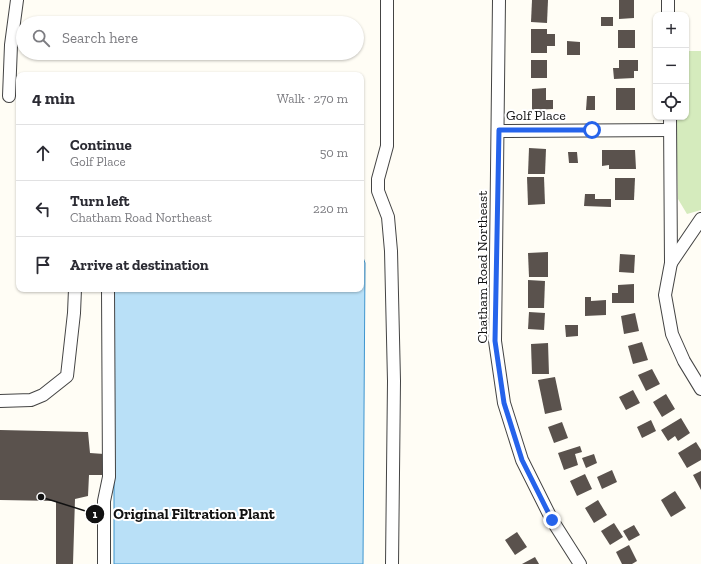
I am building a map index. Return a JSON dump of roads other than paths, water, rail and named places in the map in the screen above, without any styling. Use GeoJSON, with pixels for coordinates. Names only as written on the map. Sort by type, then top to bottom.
{"type":"FeatureCollection","features":[{"type":"Feature","properties":{"kind":"street"},"geometry":{"type":"LineString","coordinates":[[9,96],[11,45],[17,0]]}},
{"type":"Feature","properties":{"kind":"street"},"geometry":{"type":"LineString","coordinates":[[387,0],[388,146],[378,179],[378,191],[388,217],[391,252],[394,381],[392,564]]}},
{"type":"Feature","properties":{"kind":"street","name":"Chatham Road Northeast"},"geometry":{"type":"LineString","coordinates":[[499,0],[499,130],[495,341],[504,403],[522,460],[552,520],[580,564]]}},
{"type":"Feature","properties":{"kind":"street"},"geometry":{"type":"LineString","coordinates":[[668,0],[668,12]]}},
{"type":"Feature","properties":{"kind":"street"},"geometry":{"type":"LineString","coordinates":[[670,120],[671,263],[665,295],[672,334],[684,361],[701,389]]}},
{"type":"Feature","properties":{"kind":"street","name":"Golf Place"},"geometry":{"type":"LineString","coordinates":[[499,130],[670,130]]}},
{"type":"Feature","properties":{"kind":"street"},"geometry":{"type":"LineString","coordinates":[[671,263],[701,219]]}},
{"type":"Feature","properties":{"kind":"street"},"geometry":{"type":"LineString","coordinates":[[0,400],[31,400],[43,395],[67,376],[75,292]]}},
{"type":"Feature","properties":{"kind":"street"},"geometry":{"type":"LineString","coordinates":[[104,564],[104,501],[109,477],[108,292]]}},
{"type":"Feature","properties":{"kind":"water"},"geometry":{"type":"Polygon","coordinates":[[[364,260],[365,263],[363,564],[114,564],[114,292],[364,292],[364,260]]]}},
{"type":"Feature","properties":{"kind":"place","name":"Original Filtration Plant"},"geometry":{"type":"Point","coordinates":[41,497]}}]}
